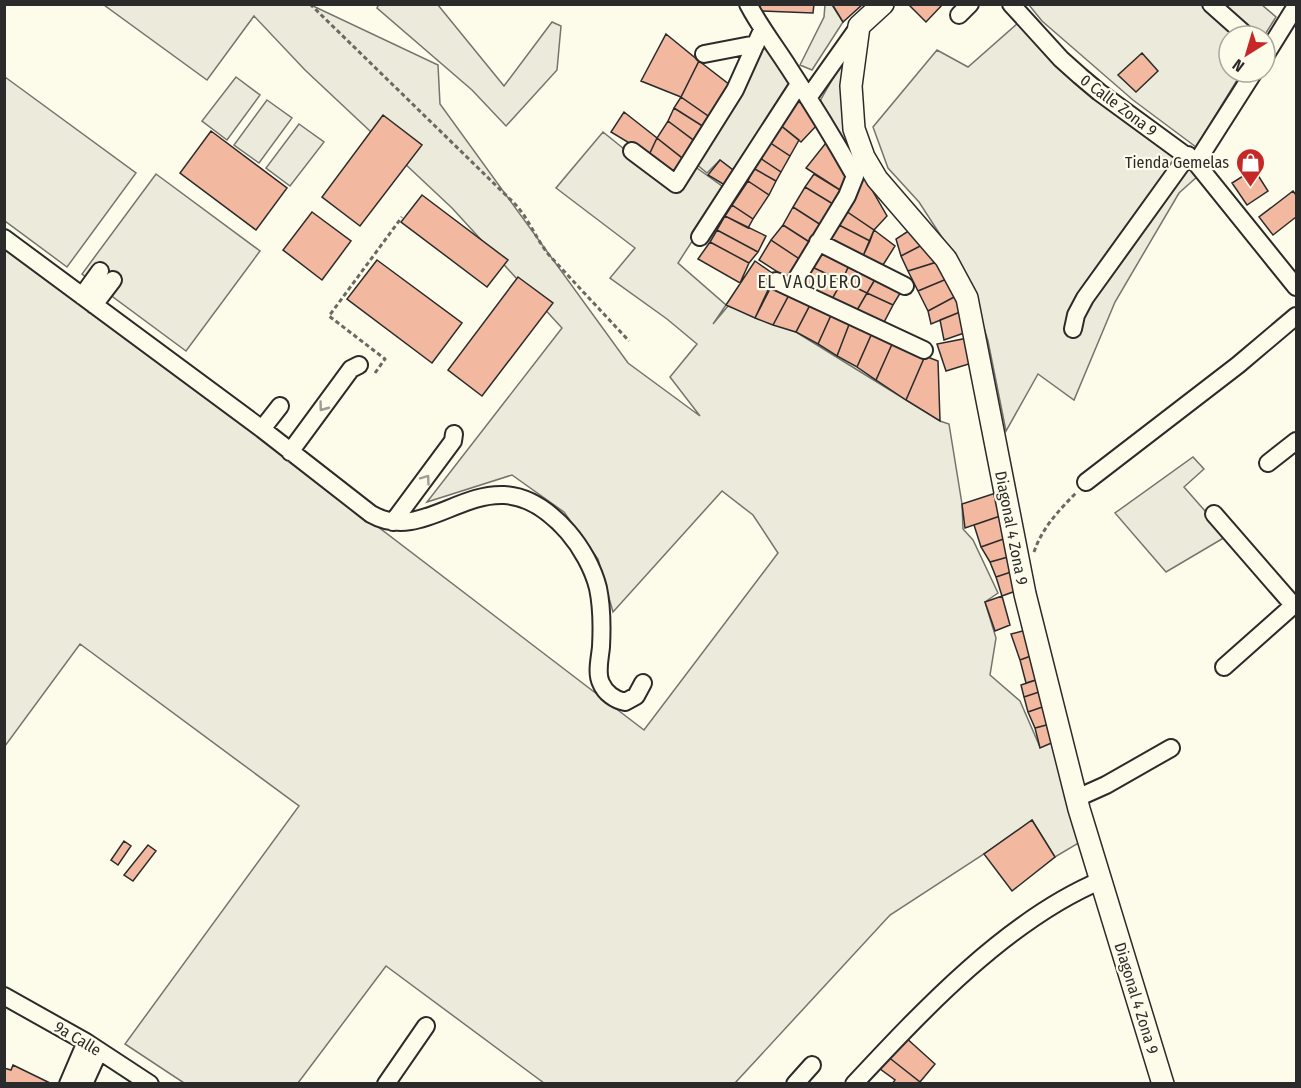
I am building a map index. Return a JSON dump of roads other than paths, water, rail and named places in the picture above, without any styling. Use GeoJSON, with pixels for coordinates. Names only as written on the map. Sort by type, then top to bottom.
{"type":"FeatureCollection","features":[{"type":"Feature","properties":{"kind":"main road"},"geometry":{"type":"LineString","coordinates":[[859,26],[883,4]]}},
{"type":"Feature","properties":{"kind":"main road","name":"Diagonal 4 Zona 9"},"geometry":{"type":"LineString","coordinates":[[859,26],[851,86],[854,129],[864,157],[877,179],[946,260],[967,298],[1025,594],[1077,798],[1163,1083]]}},
{"type":"Feature","properties":{"kind":"street"},"geometry":{"type":"LineString","coordinates":[[748,4],[759,37],[803,91],[855,176],[847,196],[818,242],[784,284],[924,350]]}},
{"type":"Feature","properties":{"kind":"street","name":"0 Calle Zona 9"},"geometry":{"type":"LineString","coordinates":[[1011,4],[1061,59],[1086,81],[1192,159],[1296,288]]}},
{"type":"Feature","properties":{"kind":"street"},"geometry":{"type":"LineString","coordinates":[[1211,4],[1234,24]]}},
{"type":"Feature","properties":{"kind":"street"},"geometry":{"type":"LineString","coordinates":[[1277,36],[1296,6]]}},
{"type":"Feature","properties":{"kind":"street"},"geometry":{"type":"LineString","coordinates":[[700,237],[803,91],[859,26]]}},
{"type":"Feature","properties":{"kind":"street"},"geometry":{"type":"LineString","coordinates":[[704,54],[759,37]]}},
{"type":"Feature","properties":{"kind":"street"},"geometry":{"type":"LineString","coordinates":[[632,151],[676,184],[735,90],[759,37]]}},
{"type":"Feature","properties":{"kind":"street"},"geometry":{"type":"LineString","coordinates":[[1073,329],[1076,315],[1085,298],[1192,159],[1245,84]]}},
{"type":"Feature","properties":{"kind":"street"},"geometry":{"type":"LineString","coordinates":[[4,238],[382,520],[408,522],[471,499],[504,494],[538,505],[555,518],[581,548],[598,587],[601,625],[600,683],[612,696],[625,702],[636,696],[643,683]]}},
{"type":"Feature","properties":{"kind":"street"},"geometry":{"type":"LineString","coordinates":[[818,242],[905,286]]}},
{"type":"Feature","properties":{"kind":"street"},"geometry":{"type":"LineString","coordinates":[[88,300],[106,276]]}},
{"type":"Feature","properties":{"kind":"street"},"geometry":{"type":"LineString","coordinates":[[1086,482],[1238,365],[1296,316]]}},
{"type":"Feature","properties":{"kind":"street"},"geometry":{"type":"LineString","coordinates":[[290,452],[351,369],[359,365]]}},
{"type":"Feature","properties":{"kind":"street"},"geometry":{"type":"LineString","coordinates":[[262,429],[280,405]]}},
{"type":"Feature","properties":{"kind":"street"},"geometry":{"type":"LineString","coordinates":[[393,522],[453,441],[454,434]]}},
{"type":"Feature","properties":{"kind":"street"},"geometry":{"type":"LineString","coordinates":[[1268,464],[1296,441]]}},
{"type":"Feature","properties":{"kind":"street"},"geometry":{"type":"LineString","coordinates":[[1214,514],[1295,605],[1224,667]]}},
{"type":"Feature","properties":{"kind":"street"},"geometry":{"type":"LineString","coordinates":[[1077,798],[1171,748]]}},
{"type":"Feature","properties":{"kind":"street"},"geometry":{"type":"LineString","coordinates":[[854,1083],[917,1017],[988,954],[1044,910],[1068,895],[1102,880]]}},
{"type":"Feature","properties":{"kind":"street","name":"9a Calle"},"geometry":{"type":"LineString","coordinates":[[4,996],[150,1083]]}},
{"type":"Feature","properties":{"kind":"street"},"geometry":{"type":"LineString","coordinates":[[386,1083],[426,1026]]}},
{"type":"Feature","properties":{"kind":"street"},"geometry":{"type":"LineString","coordinates":[[68,1083],[93,1047]]}},
{"type":"Feature","properties":{"kind":"street"},"geometry":{"type":"LineString","coordinates":[[84,1083],[93,1047]]}},
{"type":"Feature","properties":{"kind":"street"},"geometry":{"type":"LineString","coordinates":[[795,1083],[812,1065]]}},
{"type":"Feature","properties":{"kind":"place","name":"Tienda Gemelas"},"geometry":{"type":"Point","coordinates":[1250,188]}},
{"type":"Feature","properties":{"kind":"district","name":"EL VAQUERO"},"geometry":{"type":"Point","coordinates":[810,282]}}]}
